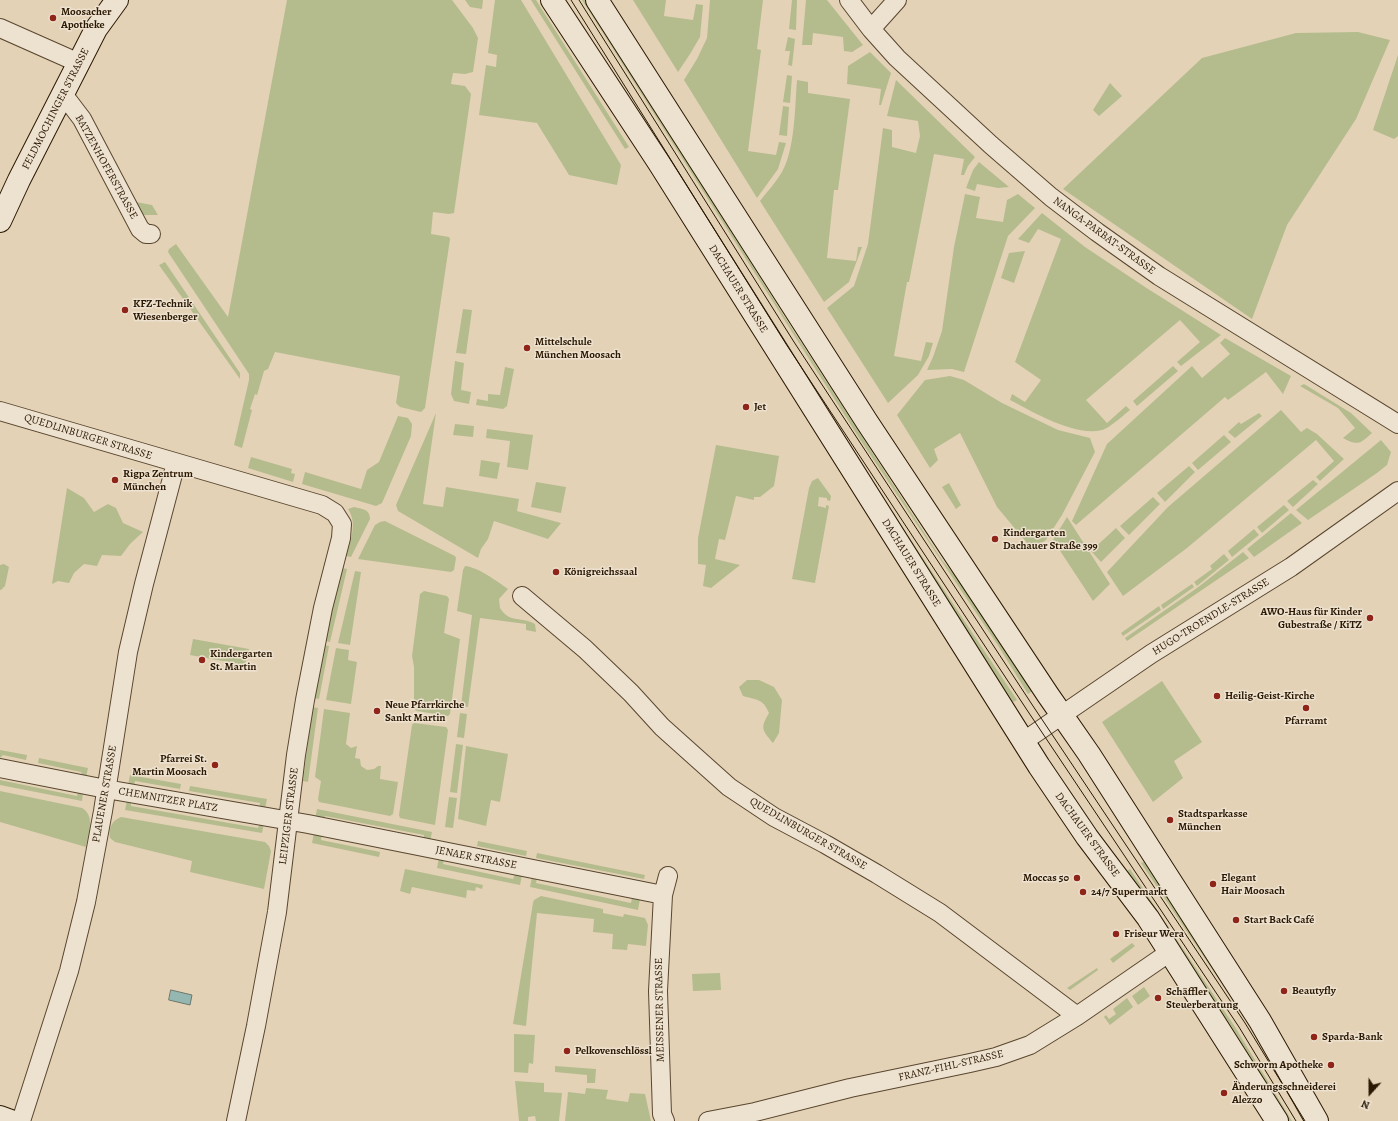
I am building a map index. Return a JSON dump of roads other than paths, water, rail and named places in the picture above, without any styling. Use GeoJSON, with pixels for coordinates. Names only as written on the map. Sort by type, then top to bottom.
{"type":"FeatureCollection","features":[{"type":"Feature","properties":{"kind":"main road","name":"FELDMOCHINGER STRASSE"},"geometry":{"type":"LineString","coordinates":[[0,221],[96,29],[117,0]]}},
{"type":"Feature","properties":{"kind":"main road","name":"DACHAUER STRASSE"},"geometry":{"type":"LineString","coordinates":[[552,0],[659,163],[1024,741],[1087,837],[1144,912],[1277,1121]]}},
{"type":"Feature","properties":{"kind":"main road"},"geometry":{"type":"LineString","coordinates":[[597,0],[867,422],[1110,786],[1260,1021],[1317,1121]]}},
{"type":"Feature","properties":{"kind":"main road"},"geometry":{"type":"LineString","coordinates":[[0,1117],[11,1121]]}},
{"type":"Feature","properties":{"kind":"street","name":"NANGA-PARBAT-STRASSE"},"geometry":{"type":"LineString","coordinates":[[849,0],[871,29],[897,58],[991,145],[1051,197],[1159,276],[1398,424]]}},
{"type":"Feature","properties":{"kind":"street"},"geometry":{"type":"LineString","coordinates":[[871,29],[897,0]]}},
{"type":"Feature","properties":{"kind":"street"},"geometry":{"type":"LineString","coordinates":[[0,28],[79,63]]}},
{"type":"Feature","properties":{"kind":"street","name":"BATZENHOFERSTRASSE"},"geometry":{"type":"LineString","coordinates":[[63,94],[82,120],[140,230],[146,234],[151,234]]}},
{"type":"Feature","properties":{"kind":"street","name":"QUEDLINBURGER STRASSE"},"geometry":{"type":"LineString","coordinates":[[0,411],[322,505],[335,513]]}},
{"type":"Feature","properties":{"kind":"street","name":"PLAUENER STRASSE"},"geometry":{"type":"LineString","coordinates":[[21,1121],[69,971],[86,902],[128,652],[176,463]]}},
{"type":"Feature","properties":{"kind":"street","name":"HUGO-TROENDLE-STRASSE"},"geometry":{"type":"LineString","coordinates":[[1024,741],[1151,654],[1291,567],[1398,491]]}},
{"type":"Feature","properties":{"kind":"street","name":"LEIPZIGER STRASSE"},"geometry":{"type":"LineString","coordinates":[[236,1121],[256,1026],[277,912],[296,755],[305,700],[323,608],[341,538],[342,524],[335,513]]}},
{"type":"Feature","properties":{"kind":"street","name":"QUEDLINBURGER STRASSE"},"geometry":{"type":"LineString","coordinates":[[522,596],[585,649],[631,693],[662,727],[729,787],[774,817],[877,874],[940,913],[1077,1016]]}},
{"type":"Feature","properties":{"kind":"street","name":"CHEMNITZER PLATZ"},"geometry":{"type":"LineString","coordinates":[[0,768],[106,789],[289,820]]}},
{"type":"Feature","properties":{"kind":"street","name":"JENAER STRASSE"},"geometry":{"type":"LineString","coordinates":[[289,820],[663,895]]}},
{"type":"Feature","properties":{"kind":"street","name":"MEISSENER STRASSE"},"geometry":{"type":"LineString","coordinates":[[665,1121],[662,1114],[658,991],[663,895],[668,876]]}},
{"type":"Feature","properties":{"kind":"street","name":"FRANZ-FIHL-STRASSE"},"geometry":{"type":"LineString","coordinates":[[708,1121],[755,1112],[850,1088],[970,1063],[1008,1053],[1030,1045],[1077,1016],[1170,952]]}},
{"type":"Feature","properties":{"kind":"water"},"geometry":{"type":"Polygon","coordinates":[[[171,990],[192,995],[190,1005],[169,1000],[171,990]]]}},
{"type":"Feature","properties":{"kind":"tram line"},"geometry":{"type":"LineString","coordinates":[[571,0],[786,344],[1027,710],[1239,1027],[1296,1121]]}},
{"type":"Feature","properties":{"kind":"tram line"},"geometry":{"type":"LineString","coordinates":[[579,0],[794,342],[1033,706],[1245,1023],[1305,1121]]}},
{"type":"Feature","properties":{"kind":"place","name":"Moosacher Apotheke"},"geometry":{"type":"Point","coordinates":[53,18]}},
{"type":"Feature","properties":{"kind":"place","name":"KFZ-Technik Wiesenberger"},"geometry":{"type":"Point","coordinates":[125,310]}},
{"type":"Feature","properties":{"kind":"place","name":"Mittelschule München Moosach"},"geometry":{"type":"Point","coordinates":[527,348]}},
{"type":"Feature","properties":{"kind":"place","name":"Jet"},"geometry":{"type":"Point","coordinates":[746,407]}},
{"type":"Feature","properties":{"kind":"place","name":"Rigpa Zentrum München"},"geometry":{"type":"Point","coordinates":[115,480]}},
{"type":"Feature","properties":{"kind":"place","name":"Kindergarten Dachauer Straße 399"},"geometry":{"type":"Point","coordinates":[995,539]}},
{"type":"Feature","properties":{"kind":"place","name":"Königreichssaal"},"geometry":{"type":"Point","coordinates":[556,572]}},
{"type":"Feature","properties":{"kind":"place","name":"AWO-Haus für Kinder Gubestraße / KiTZ"},"geometry":{"type":"Point","coordinates":[1370,618]}},
{"type":"Feature","properties":{"kind":"place","name":"Kindergarten St. Martin"},"geometry":{"type":"Point","coordinates":[202,660]}},
{"type":"Feature","properties":{"kind":"place","name":"Heilig-Geist-Kirche"},"geometry":{"type":"Point","coordinates":[1217,696]}},
{"type":"Feature","properties":{"kind":"place","name":"Pfarramt"},"geometry":{"type":"Point","coordinates":[1306,708]}},
{"type":"Feature","properties":{"kind":"place","name":"Neue Pfarrkirche Sankt Martin"},"geometry":{"type":"Point","coordinates":[377,711]}},
{"type":"Feature","properties":{"kind":"place","name":"Pfarrei St. Martin Moosach"},"geometry":{"type":"Point","coordinates":[215,765]}},
{"type":"Feature","properties":{"kind":"place","name":"Stadtsparkasse München"},"geometry":{"type":"Point","coordinates":[1170,820]}},
{"type":"Feature","properties":{"kind":"place","name":"Moccas 50"},"geometry":{"type":"Point","coordinates":[1077,878]}},
{"type":"Feature","properties":{"kind":"place","name":"Elegant Hair Moosach"},"geometry":{"type":"Point","coordinates":[1213,884]}},
{"type":"Feature","properties":{"kind":"place","name":"24/7 Supermarkt"},"geometry":{"type":"Point","coordinates":[1083,892]}},
{"type":"Feature","properties":{"kind":"place","name":"Start Back Café"},"geometry":{"type":"Point","coordinates":[1236,920]}},
{"type":"Feature","properties":{"kind":"place","name":"Friseur Wera"},"geometry":{"type":"Point","coordinates":[1116,934]}},
{"type":"Feature","properties":{"kind":"place","name":"Beautyfly"},"geometry":{"type":"Point","coordinates":[1284,991]}},
{"type":"Feature","properties":{"kind":"place","name":"Schäffler Steuerberatung"},"geometry":{"type":"Point","coordinates":[1158,998]}},
{"type":"Feature","properties":{"kind":"place","name":"Sparda-Bank"},"geometry":{"type":"Point","coordinates":[1314,1037]}},
{"type":"Feature","properties":{"kind":"place","name":"Pelkovenschlössl"},"geometry":{"type":"Point","coordinates":[567,1051]}},
{"type":"Feature","properties":{"kind":"place","name":"Schworm Apotheke"},"geometry":{"type":"Point","coordinates":[1331,1065]}},
{"type":"Feature","properties":{"kind":"place","name":"Änderungsschneiderei Alezzo"},"geometry":{"type":"Point","coordinates":[1224,1093]}}]}
